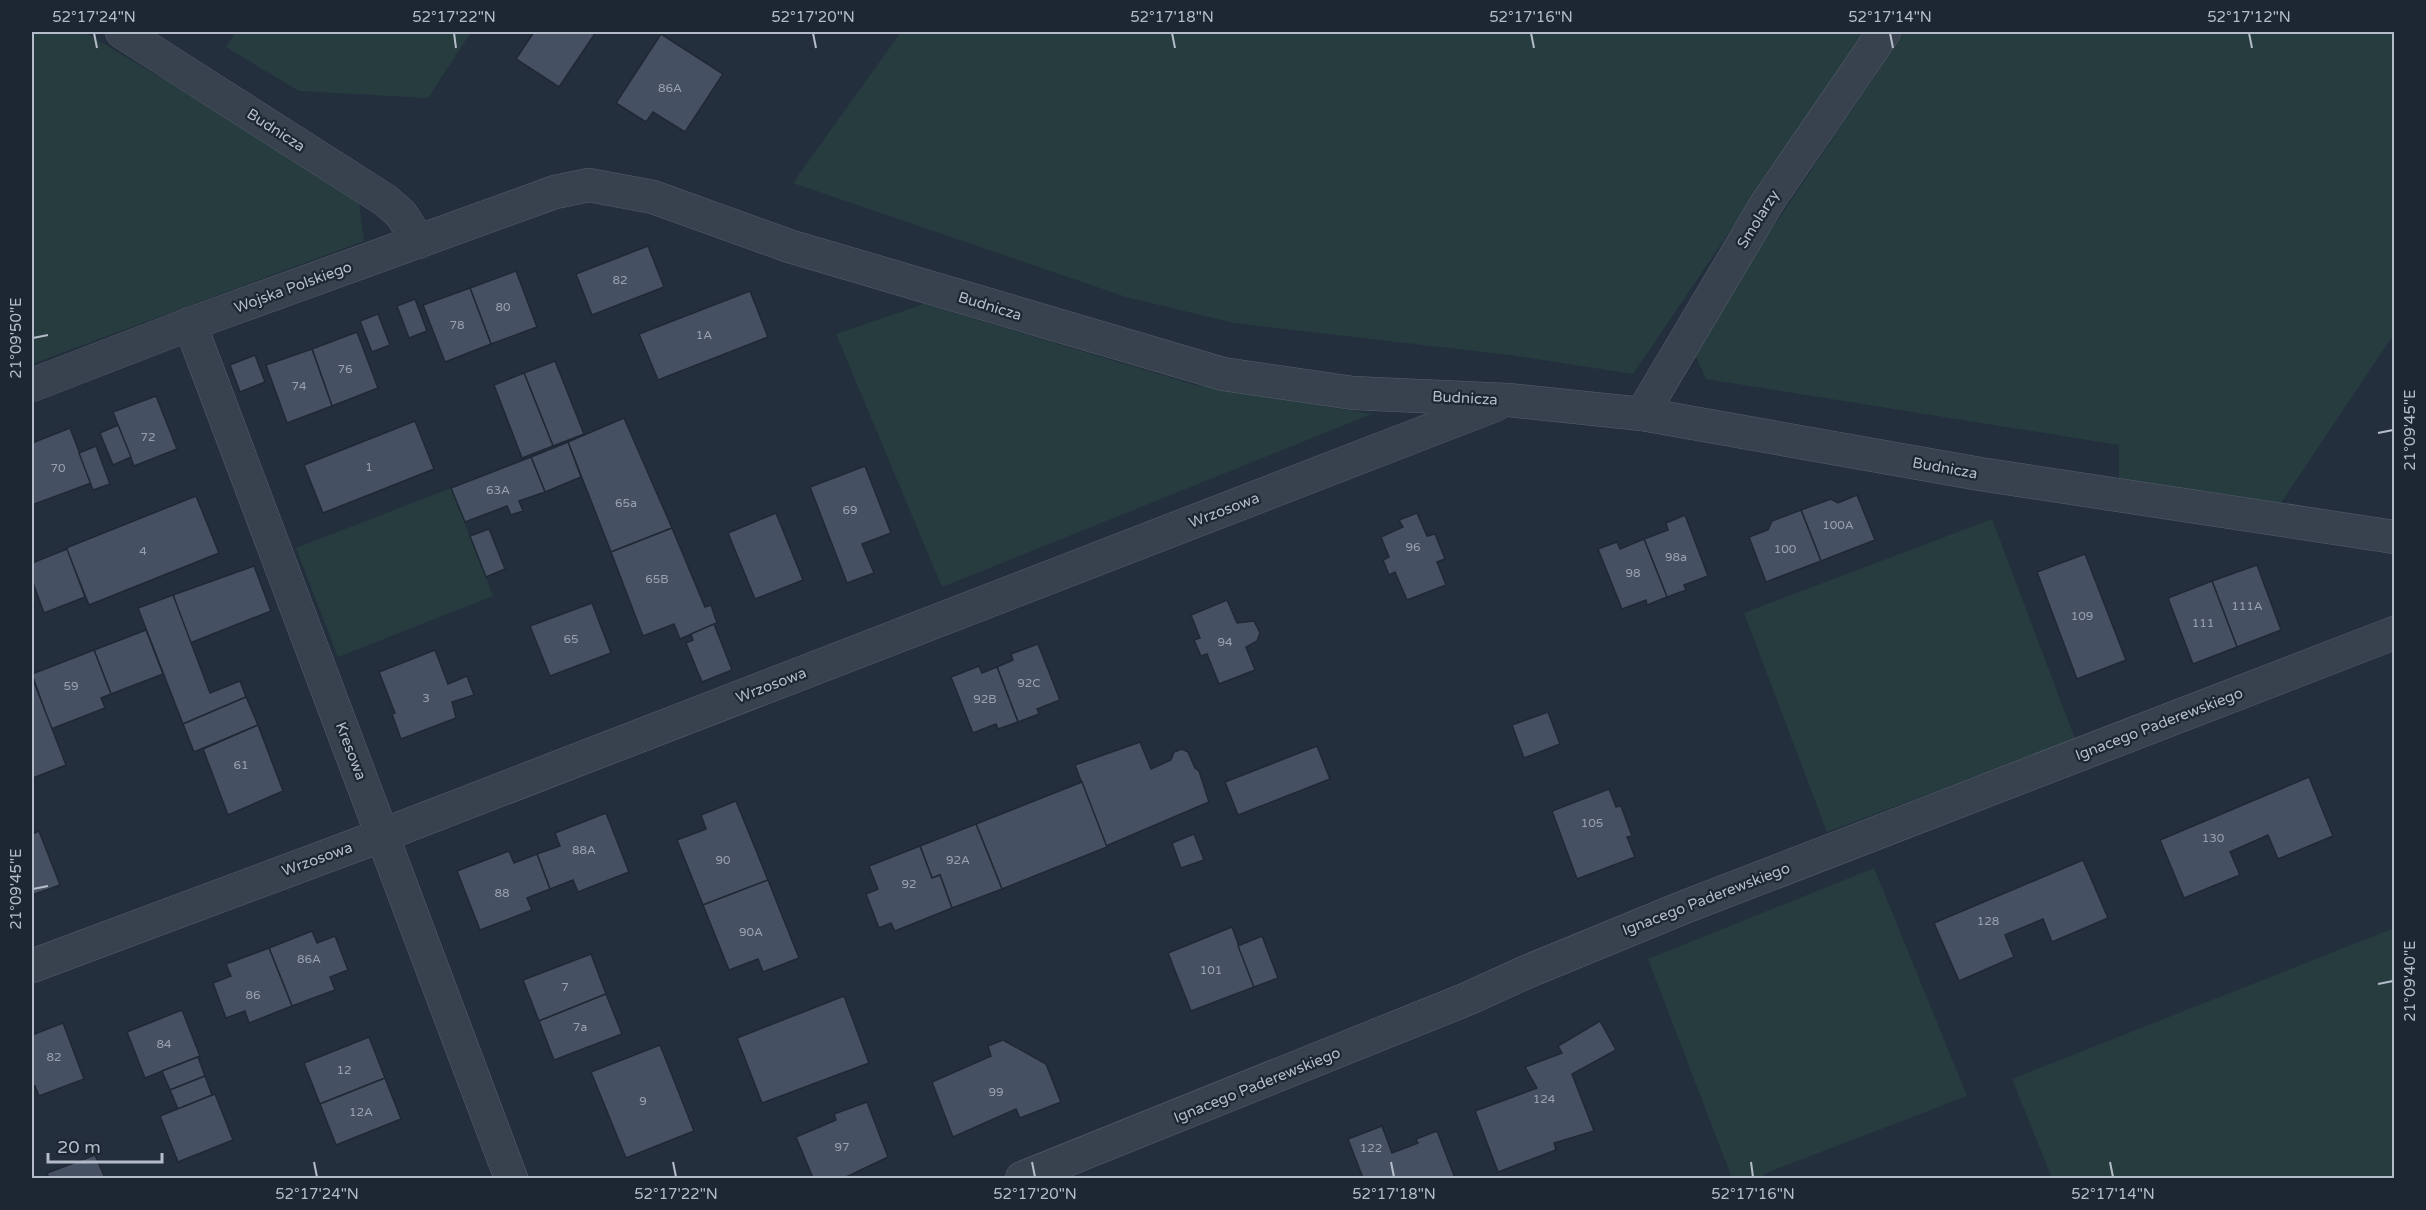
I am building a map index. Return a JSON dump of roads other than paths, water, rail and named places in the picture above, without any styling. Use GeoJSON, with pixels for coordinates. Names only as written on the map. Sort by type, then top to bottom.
{"type":"FeatureCollection","features":[{"type":"Feature","properties":{"kind":"street","name":"Budnicza"},"geometry":{"type":"LineString","coordinates":[[122,32],[385,200],[401,213],[419,242]]}},
{"type":"Feature","properties":{"kind":"street","name":"Smolarzy"},"geometry":{"type":"LineString","coordinates":[[1642,414],[1767,202],[1884,32]]}},
{"type":"Feature","properties":{"kind":"street","name":"Budnicza"},"geometry":{"type":"LineString","coordinates":[[555,192],[589,185],[653,197],[789,246],[1223,374],[1353,393],[1508,400],[1642,414],[1980,474],[2394,537]]}},
{"type":"Feature","properties":{"kind":"street","name":"Wojska Polskiego"},"geometry":{"type":"LineString","coordinates":[[32,385],[190,324],[555,192]]}},
{"type":"Feature","properties":{"kind":"street","name":"Kresowa"},"geometry":{"type":"LineString","coordinates":[[190,324],[511,1179]]}},
{"type":"Feature","properties":{"kind":"street","name":"Wrzosowa"},"geometry":{"type":"LineString","coordinates":[[32,966],[383,835],[1508,400]]}},
{"type":"Feature","properties":{"kind":"street","name":"Ignacego Paderewskiego"},"geometry":{"type":"LineString","coordinates":[[1022,1179],[1467,999],[1682,908],[2394,633]]}}]}
